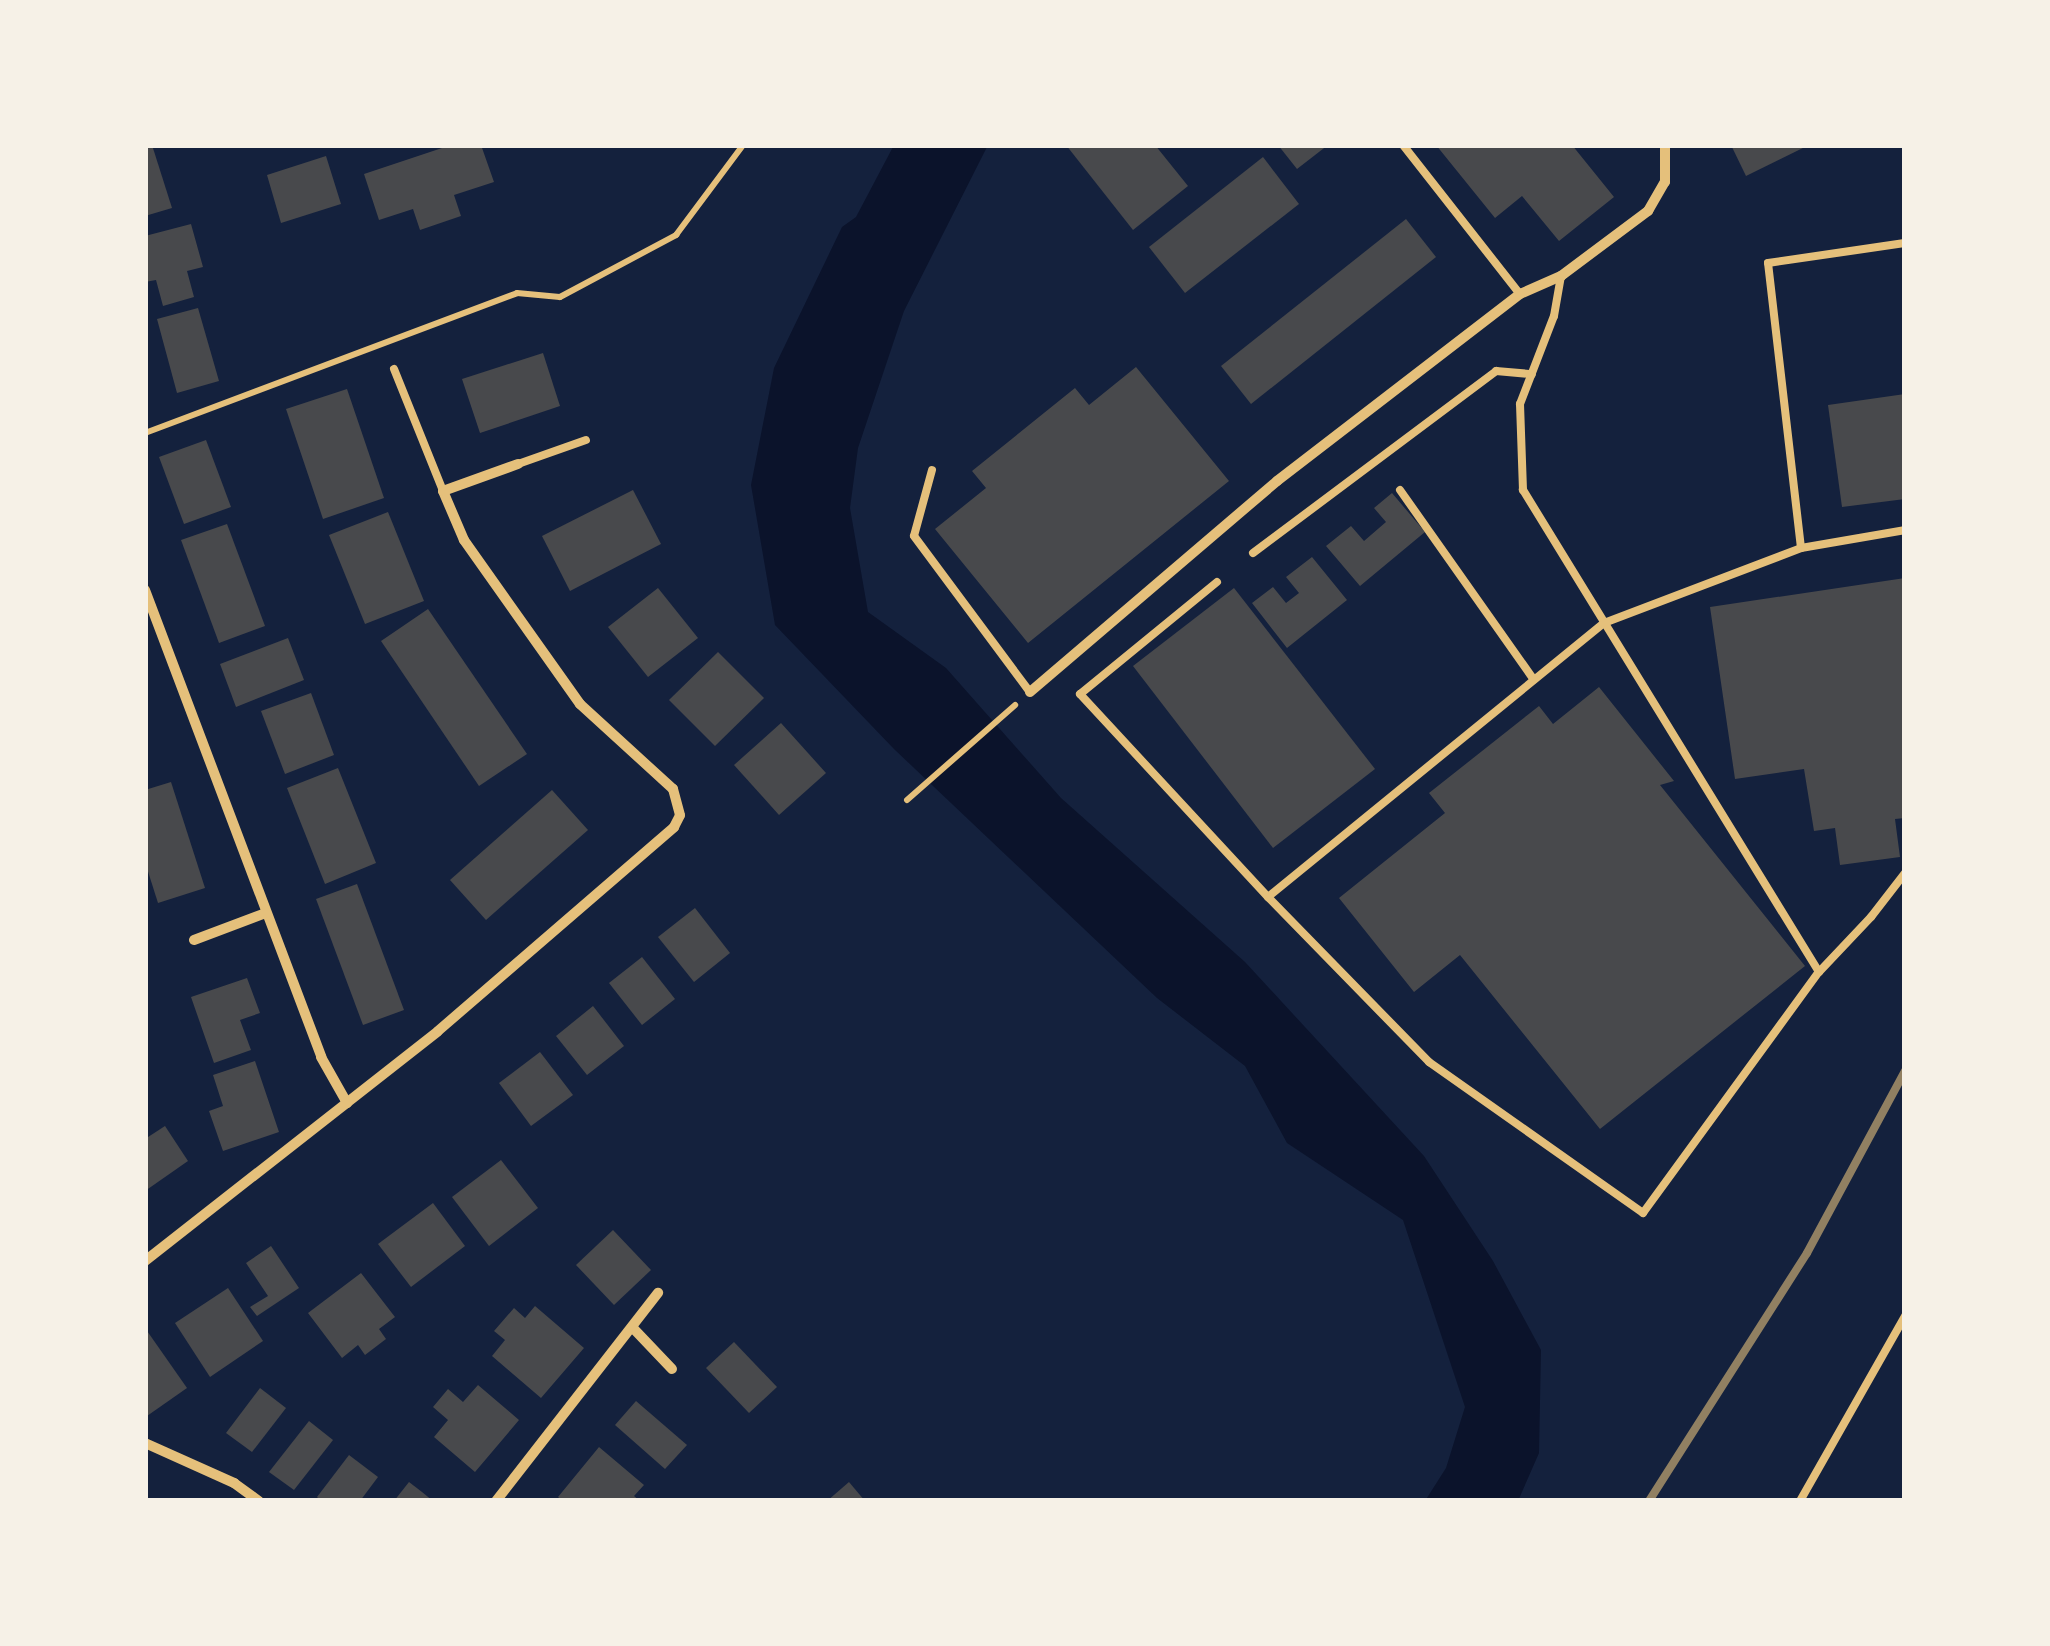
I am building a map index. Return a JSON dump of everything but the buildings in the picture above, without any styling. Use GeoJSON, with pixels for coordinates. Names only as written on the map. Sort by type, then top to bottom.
{"type":"FeatureCollection","features":[{"type":"Feature","properties":{"kind":"street"},"geometry":{"type":"LineString","coordinates":[[1030,692],[1278,481],[1520,294],[1561,276],[1648,210],[1665,182],[1665,145]]}},
{"type":"Feature","properties":{"kind":"street"},"geometry":{"type":"LineString","coordinates":[[145,1261],[347,1102],[654,848],[680,815],[679,801],[665,779],[603,729],[580,704],[464,540],[443,491],[518,464]]}},
{"type":"Feature","properties":{"kind":"street"},"geometry":{"type":"LineString","coordinates":[[145,590],[321,1057],[347,1102]]}},
{"type":"Feature","properties":{"kind":"street"},"geometry":{"type":"LineString","coordinates":[[194,940],[266,914]]}},
{"type":"Feature","properties":{"kind":"street"},"geometry":{"type":"LineString","coordinates":[[496,1501],[658,1293]]}},
{"type":"Feature","properties":{"kind":"street"},"geometry":{"type":"LineString","coordinates":[[632,1327],[672,1369]]}},
{"type":"Feature","properties":{"kind":"street"},"geometry":{"type":"LineString","coordinates":[[145,1443],[234,1483],[259,1501]]}},
{"type":"Feature","properties":{"kind":"lane"},"geometry":{"type":"LineString","coordinates":[[1403,145],[1520,294]]}},
{"type":"Feature","properties":{"kind":"lane"},"geometry":{"type":"LineString","coordinates":[[1801,548],[1768,263],[1905,243]]}},
{"type":"Feature","properties":{"kind":"lane"},"geometry":{"type":"LineString","coordinates":[[1561,276],[1554,316],[1520,404],[1523,490],[1819,972]]}},
{"type":"Feature","properties":{"kind":"lane"},"geometry":{"type":"LineString","coordinates":[[394,370],[443,491]]}},
{"type":"Feature","properties":{"kind":"lane"},"geometry":{"type":"LineString","coordinates":[[1252,553],[1496,371],[1532,374]]}},
{"type":"Feature","properties":{"kind":"lane"},"geometry":{"type":"LineString","coordinates":[[518,464],[586,440]]}},
{"type":"Feature","properties":{"kind":"lane"},"geometry":{"type":"LineString","coordinates":[[932,470],[914,536],[1030,692]]}},
{"type":"Feature","properties":{"kind":"lane"},"geometry":{"type":"LineString","coordinates":[[1400,490],[1534,680]]}},
{"type":"Feature","properties":{"kind":"lane"},"geometry":{"type":"LineString","coordinates":[[1268,897],[1604,623],[1801,548],[1905,530]]}},
{"type":"Feature","properties":{"kind":"lane"},"geometry":{"type":"LineString","coordinates":[[1217,582],[1080,694],[1268,897],[1429,1062],[1644,1213],[1819,972],[1871,917],[1905,873]]}},
{"type":"Feature","properties":{"kind":"lane"},"geometry":{"type":"LineString","coordinates":[[1800,1501],[1905,1316]]}},
{"type":"Feature","properties":{"kind":"path"},"geometry":{"type":"LineString","coordinates":[[145,433],[516,294],[560,297],[676,235],[743,145]]}},
{"type":"Feature","properties":{"kind":"path"},"geometry":{"type":"LineString","coordinates":[[907,800],[1013,707]]}},
{"type":"Feature","properties":{"kind":"water"},"geometry":{"type":"Polygon","coordinates":[[[894,145],[988,145],[904,311],[858,448],[850,508],[868,612],[946,668],[1061,798],[1245,962],[1424,1156],[1493,1261],[1541,1350],[1539,1453],[1518,1501],[1425,1501],[1446,1468],[1465,1407],[1403,1220],[1287,1143],[1245,1066],[1157,998],[894,749],[775,625],[751,485],[774,368],[842,227],[856,217],[894,145]]]}},
{"type":"Feature","properties":{"kind":"railway"},"geometry":{"type":"LineString","coordinates":[[1649,1501],[1807,1253],[1905,1071]]}}]}
